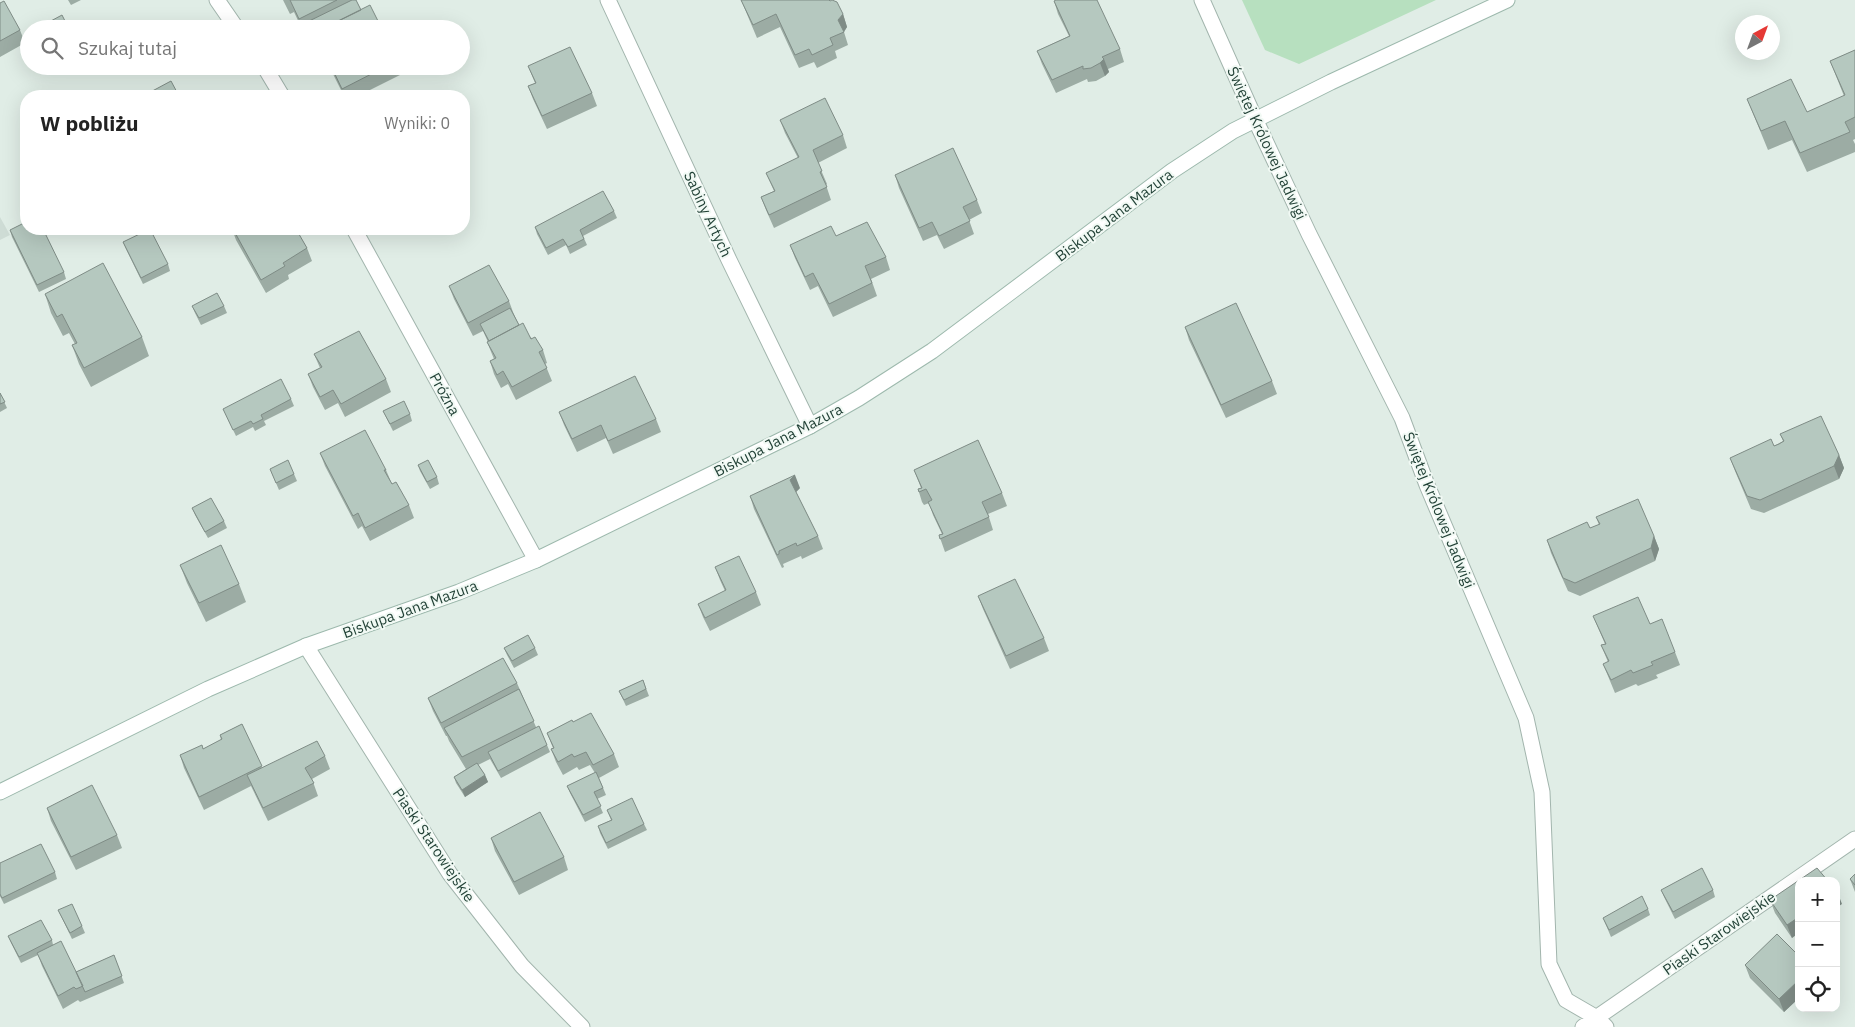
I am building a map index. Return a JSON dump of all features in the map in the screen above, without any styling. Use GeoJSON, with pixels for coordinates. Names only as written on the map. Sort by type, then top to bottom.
{"type":"FeatureCollection","features":[{"type":"Feature","properties":{"kind":"street"},"geometry":{"type":"LineString","coordinates":[[217,0],[231,20]]}},
{"type":"Feature","properties":{"kind":"street","name":"Sabiny Artych"},"geometry":{"type":"LineString","coordinates":[[608,0],[729,260],[810,426]]}},
{"type":"Feature","properties":{"kind":"street","name":"Świętej Królowej Jadwigi"},"geometry":{"type":"LineString","coordinates":[[1202,0],[1309,234],[1402,418],[1427,485],[1526,718],[1542,792],[1549,964],[1566,1000],[1601,1022]]}},
{"type":"Feature","properties":{"kind":"street","name":"Biskupa Jana Mazura"},"geometry":{"type":"LineString","coordinates":[[0,792],[208,689],[306,646],[459,592],[536,560],[810,426],[859,398],[932,351],[1172,171],[1233,131],[1507,0]]}},
{"type":"Feature","properties":{"kind":"street"},"geometry":{"type":"LineString","coordinates":[[269,75],[278,90]]}},
{"type":"Feature","properties":{"kind":"street","name":"Próżna"},"geometry":{"type":"LineString","coordinates":[[357,235],[536,560]]}},
{"type":"Feature","properties":{"kind":"street","name":"Piaski Starowiejskie"},"geometry":{"type":"LineString","coordinates":[[306,646],[450,874],[522,966],[582,1027]]}},
{"type":"Feature","properties":{"kind":"street","name":"Piaski Starowiejskie"},"geometry":{"type":"LineString","coordinates":[[1583,1027],[1601,1022],[1855,839]]}},
{"type":"Feature","properties":{"kind":"shaded area"},"geometry":{"type":"Polygon","coordinates":[[[0,217],[10,235],[0,240],[0,217]]]}},
{"type":"Feature","properties":{"kind":"green space"},"geometry":{"type":"Polygon","coordinates":[[[1242,0],[1436,0],[1299,64],[1265,50],[1242,0]]]}},
{"type":"Feature","properties":{"kind":"building"},"geometry":{"type":"Polygon","coordinates":[[[290,0],[337,0],[299,19],[290,0]]]}},
{"type":"Feature","properties":{"kind":"building"},"geometry":{"type":"Polygon","coordinates":[[[352,0],[356,0],[361,10],[340,20],[311,20],[352,0]]]}},
{"type":"Feature","properties":{"kind":"building"},"geometry":{"type":"Polygon","coordinates":[[[741,0],[832,0],[837,2],[843,14],[838,20],[844,32],[830,38],[833,45],[812,55],[809,49],[795,55],[776,14],[753,25],[741,0]]]}},
{"type":"Feature","properties":{"kind":"building"},"geometry":{"type":"Polygon","coordinates":[[[1097,0],[1120,49],[1102,57],[1104,59],[1100,63],[1091,68],[1083,69],[1083,66],[1052,80],[1037,51],[1070,36],[1054,1],[1097,0]]]}},
{"type":"Feature","properties":{"kind":"building"},"geometry":{"type":"Polygon","coordinates":[[[4,1],[20,30],[0,41],[0,3],[4,1]]]}},
{"type":"Feature","properties":{"kind":"building"},"geometry":{"type":"Polygon","coordinates":[[[370,5],[378,20],[340,20],[370,5]]]}},
{"type":"Feature","properties":{"kind":"building"},"geometry":{"type":"Polygon","coordinates":[[[62,15],[64,20],[53,20],[62,15]]]}},
{"type":"Feature","properties":{"kind":"building"},"geometry":{"type":"Polygon","coordinates":[[[570,47],[592,93],[542,116],[528,86],[536,83],[528,66],[570,47]]]}},
{"type":"Feature","properties":{"kind":"building"},"geometry":{"type":"Polygon","coordinates":[[[1855,50],[1855,117],[1845,122],[1850,132],[1800,153],[1785,121],[1761,131],[1747,99],[1791,79],[1807,112],[1845,95],[1830,61],[1855,50]]]}},
{"type":"Feature","properties":{"kind":"building"},"geometry":{"type":"Polygon","coordinates":[[[335,75],[369,75],[342,89],[335,75]]]}},
{"type":"Feature","properties":{"kind":"building"},"geometry":{"type":"Polygon","coordinates":[[[171,81],[176,90],[154,90],[171,81]]]}},
{"type":"Feature","properties":{"kind":"building"},"geometry":{"type":"Polygon","coordinates":[[[825,98],[843,135],[813,150],[827,187],[769,215],[761,197],[775,191],[766,173],[799,157],[780,120],[825,98]]]}},
{"type":"Feature","properties":{"kind":"building"},"geometry":{"type":"Polygon","coordinates":[[[953,148],[977,200],[963,207],[970,221],[939,236],[932,222],[919,228],[895,175],[953,148]]]}},
{"type":"Feature","properties":{"kind":"building"},"geometry":{"type":"Polygon","coordinates":[[[603,191],[614,211],[580,230],[584,239],[568,247],[563,239],[546,248],[535,227],[603,191]]]}},
{"type":"Feature","properties":{"kind":"building"},"geometry":{"type":"Polygon","coordinates":[[[867,222],[886,257],[865,266],[872,283],[829,304],[813,273],[805,277],[790,245],[831,226],[836,236],[867,222]]]}},
{"type":"Feature","properties":{"kind":"building"},"geometry":{"type":"Polygon","coordinates":[[[20,225],[20,235],[46,235],[64,272],[37,285],[10,230],[20,225]]]}},
{"type":"Feature","properties":{"kind":"building"},"geometry":{"type":"Polygon","coordinates":[[[138,235],[153,235],[168,264],[141,278],[123,242],[138,235]]]}},
{"type":"Feature","properties":{"kind":"building"},"geometry":{"type":"Polygon","coordinates":[[[236,235],[299,235],[307,248],[283,263],[285,266],[261,280],[236,235]]]}},
{"type":"Feature","properties":{"kind":"building"},"geometry":{"type":"Polygon","coordinates":[[[103,263],[142,337],[84,368],[72,345],[77,343],[62,314],[57,317],[45,294],[103,263]]]}},
{"type":"Feature","properties":{"kind":"building"},"geometry":{"type":"Polygon","coordinates":[[[489,265],[509,301],[468,323],[449,286],[489,265]]]}},
{"type":"Feature","properties":{"kind":"building"},"geometry":{"type":"Polygon","coordinates":[[[217,293],[224,306],[199,318],[192,306],[217,293]]]}},
{"type":"Feature","properties":{"kind":"building"},"geometry":{"type":"Polygon","coordinates":[[[1236,303],[1272,381],[1221,405],[1185,327],[1236,303]]]}},
{"type":"Feature","properties":{"kind":"building"},"geometry":{"type":"Polygon","coordinates":[[[510,308],[519,325],[489,341],[480,324],[510,308]]]}},
{"type":"Feature","properties":{"kind":"building"},"geometry":{"type":"Polygon","coordinates":[[[523,323],[531,339],[535,337],[543,350],[539,352],[547,368],[512,387],[503,371],[497,375],[490,361],[496,358],[487,342],[523,323]]]}},
{"type":"Feature","properties":{"kind":"building"},"geometry":{"type":"Polygon","coordinates":[[[359,331],[386,379],[341,404],[333,390],[320,397],[308,374],[322,367],[314,354],[359,331]]]}},
{"type":"Feature","properties":{"kind":"building"},"geometry":{"type":"Polygon","coordinates":[[[635,376],[656,419],[608,441],[601,425],[572,439],[559,412],[635,376]]]}},
{"type":"Feature","properties":{"kind":"building"},"geometry":{"type":"Polygon","coordinates":[[[281,379],[291,399],[261,415],[263,419],[253,424],[251,421],[233,430],[223,409],[281,379]]]}},
{"type":"Feature","properties":{"kind":"building"},"geometry":{"type":"Polygon","coordinates":[[[0,393],[5,402],[0,404],[0,393]]]}},
{"type":"Feature","properties":{"kind":"building"},"geometry":{"type":"Polygon","coordinates":[[[404,401],[410,414],[390,424],[383,411],[404,401]]]}},
{"type":"Feature","properties":{"kind":"building"},"geometry":{"type":"Polygon","coordinates":[[[1821,416],[1839,455],[1834,466],[1760,500],[1747,496],[1730,458],[1771,439],[1774,446],[1779,444],[1784,441],[1780,434],[1821,416]]]}},
{"type":"Feature","properties":{"kind":"building"},"geometry":{"type":"Polygon","coordinates":[[[365,430],[392,484],[396,482],[409,505],[365,528],[358,513],[353,516],[320,453],[365,430]]]}},
{"type":"Feature","properties":{"kind":"building"},"geometry":{"type":"Polygon","coordinates":[[[978,440],[1002,493],[982,502],[989,517],[940,539],[939,535],[943,534],[928,502],[932,500],[926,489],[919,492],[918,489],[922,488],[914,470],[978,440]]]}},
{"type":"Feature","properties":{"kind":"building"},"geometry":{"type":"Polygon","coordinates":[[[288,460],[294,474],[276,483],[270,469],[288,460]]]}},
{"type":"Feature","properties":{"kind":"building"},"geometry":{"type":"Polygon","coordinates":[[[428,460],[437,477],[427,482],[418,465],[428,460]]]}},
{"type":"Feature","properties":{"kind":"building"},"geometry":{"type":"Polygon","coordinates":[[[795,475],[790,480],[818,536],[797,546],[796,543],[779,551],[777,555],[750,496],[795,475]]]}},
{"type":"Feature","properties":{"kind":"building"},"geometry":{"type":"Polygon","coordinates":[[[211,498],[224,521],[205,532],[192,508],[211,498]]]}},
{"type":"Feature","properties":{"kind":"building"},"geometry":{"type":"Polygon","coordinates":[[[1638,499],[1654,536],[1651,548],[1575,583],[1563,578],[1547,540],[1587,522],[1590,528],[1600,524],[1596,517],[1638,499]]]}},
{"type":"Feature","properties":{"kind":"building"},"geometry":{"type":"Polygon","coordinates":[[[221,545],[239,584],[199,603],[180,565],[221,545]]]}},
{"type":"Feature","properties":{"kind":"building"},"geometry":{"type":"Polygon","coordinates":[[[739,556],[756,592],[705,618],[698,604],[726,590],[715,567],[739,556]]]}},
{"type":"Feature","properties":{"kind":"building"},"geometry":{"type":"Polygon","coordinates":[[[1015,579],[1044,638],[1006,656],[978,596],[1015,579]]]}},
{"type":"Feature","properties":{"kind":"building"},"geometry":{"type":"Polygon","coordinates":[[[1638,597],[1650,624],[1662,619],[1675,652],[1651,662],[1653,665],[1633,673],[1631,670],[1611,680],[1603,664],[1609,661],[1601,645],[1606,644],[1593,616],[1638,597]]]}},
{"type":"Feature","properties":{"kind":"building"},"geometry":{"type":"Polygon","coordinates":[[[528,635],[535,648],[512,661],[504,648],[528,635]]]}},
{"type":"Feature","properties":{"kind":"building"},"geometry":{"type":"Polygon","coordinates":[[[503,658],[517,683],[441,723],[428,698],[503,658]]]}},
{"type":"Feature","properties":{"kind":"building"},"geometry":{"type":"Polygon","coordinates":[[[643,680],[646,689],[624,700],[619,691],[643,680]]]}},
{"type":"Feature","properties":{"kind":"building"},"geometry":{"type":"Polygon","coordinates":[[[519,689],[534,721],[462,757],[444,728],[519,689]]]}},
{"type":"Feature","properties":{"kind":"building"},"geometry":{"type":"Polygon","coordinates":[[[591,713],[614,754],[593,765],[586,752],[574,757],[572,754],[558,762],[551,749],[554,748],[547,733],[591,713]]]}},
{"type":"Feature","properties":{"kind":"building"},"geometry":{"type":"Polygon","coordinates":[[[242,724],[262,766],[199,797],[180,755],[202,745],[203,749],[222,739],[220,735],[242,724]]]}},
{"type":"Feature","properties":{"kind":"building"},"geometry":{"type":"Polygon","coordinates":[[[539,726],[547,745],[498,771],[488,752],[539,726]]]}},
{"type":"Feature","properties":{"kind":"building"},"geometry":{"type":"Polygon","coordinates":[[[317,741],[325,756],[305,768],[314,783],[263,808],[247,775],[317,741]]]}},
{"type":"Feature","properties":{"kind":"building"},"geometry":{"type":"Polygon","coordinates":[[[477,763],[485,775],[462,790],[454,777],[477,763]]]}},
{"type":"Feature","properties":{"kind":"building"},"geometry":{"type":"Polygon","coordinates":[[[596,772],[603,788],[594,792],[601,806],[583,815],[567,786],[596,772]]]}},
{"type":"Feature","properties":{"kind":"building"},"geometry":{"type":"Polygon","coordinates":[[[92,785],[117,835],[71,857],[47,808],[92,785]]]}},
{"type":"Feature","properties":{"kind":"building"},"geometry":{"type":"Polygon","coordinates":[[[632,798],[644,824],[606,843],[598,826],[612,820],[607,810],[632,798]]]}},
{"type":"Feature","properties":{"kind":"building"},"geometry":{"type":"Polygon","coordinates":[[[540,812],[564,857],[514,882],[491,838],[540,812]]]}},
{"type":"Feature","properties":{"kind":"building"},"geometry":{"type":"Polygon","coordinates":[[[41,844],[55,872],[2,898],[0,894],[0,863],[41,844]]]}},
{"type":"Feature","properties":{"kind":"building"},"geometry":{"type":"Polygon","coordinates":[[[1702,868],[1713,890],[1673,912],[1661,890],[1702,868]]]}},
{"type":"Feature","properties":{"kind":"building"},"geometry":{"type":"Polygon","coordinates":[[[1817,868],[1825,877],[1804,877],[1817,868]]]}},
{"type":"Feature","properties":{"kind":"building"},"geometry":{"type":"Polygon","coordinates":[[[1855,874],[1855,885],[1850,879],[1855,874]]]}},
{"type":"Feature","properties":{"kind":"building"},"geometry":{"type":"Polygon","coordinates":[[[1795,883],[1795,920],[1787,925],[1770,900],[1795,883]]]}},
{"type":"Feature","properties":{"kind":"building"},"geometry":{"type":"Polygon","coordinates":[[[1642,896],[1648,909],[1609,930],[1603,918],[1642,896]]]}},
{"type":"Feature","properties":{"kind":"building"},"geometry":{"type":"Polygon","coordinates":[[[72,904],[82,926],[70,933],[58,910],[72,904]]]}},
{"type":"Feature","properties":{"kind":"building"},"geometry":{"type":"Polygon","coordinates":[[[41,920],[52,940],[19,957],[8,936],[41,920]]]}},
{"type":"Feature","properties":{"kind":"building"},"geometry":{"type":"Polygon","coordinates":[[[1777,934],[1795,952],[1795,984],[1779,999],[1745,965],[1777,934]]]}},
{"type":"Feature","properties":{"kind":"building"},"geometry":{"type":"Polygon","coordinates":[[[61,941],[83,986],[76,989],[74,987],[58,996],[37,953],[61,941]]]}},
{"type":"Feature","properties":{"kind":"building"},"geometry":{"type":"Polygon","coordinates":[[[114,955],[122,976],[85,992],[76,972],[114,955]]]}}]}
